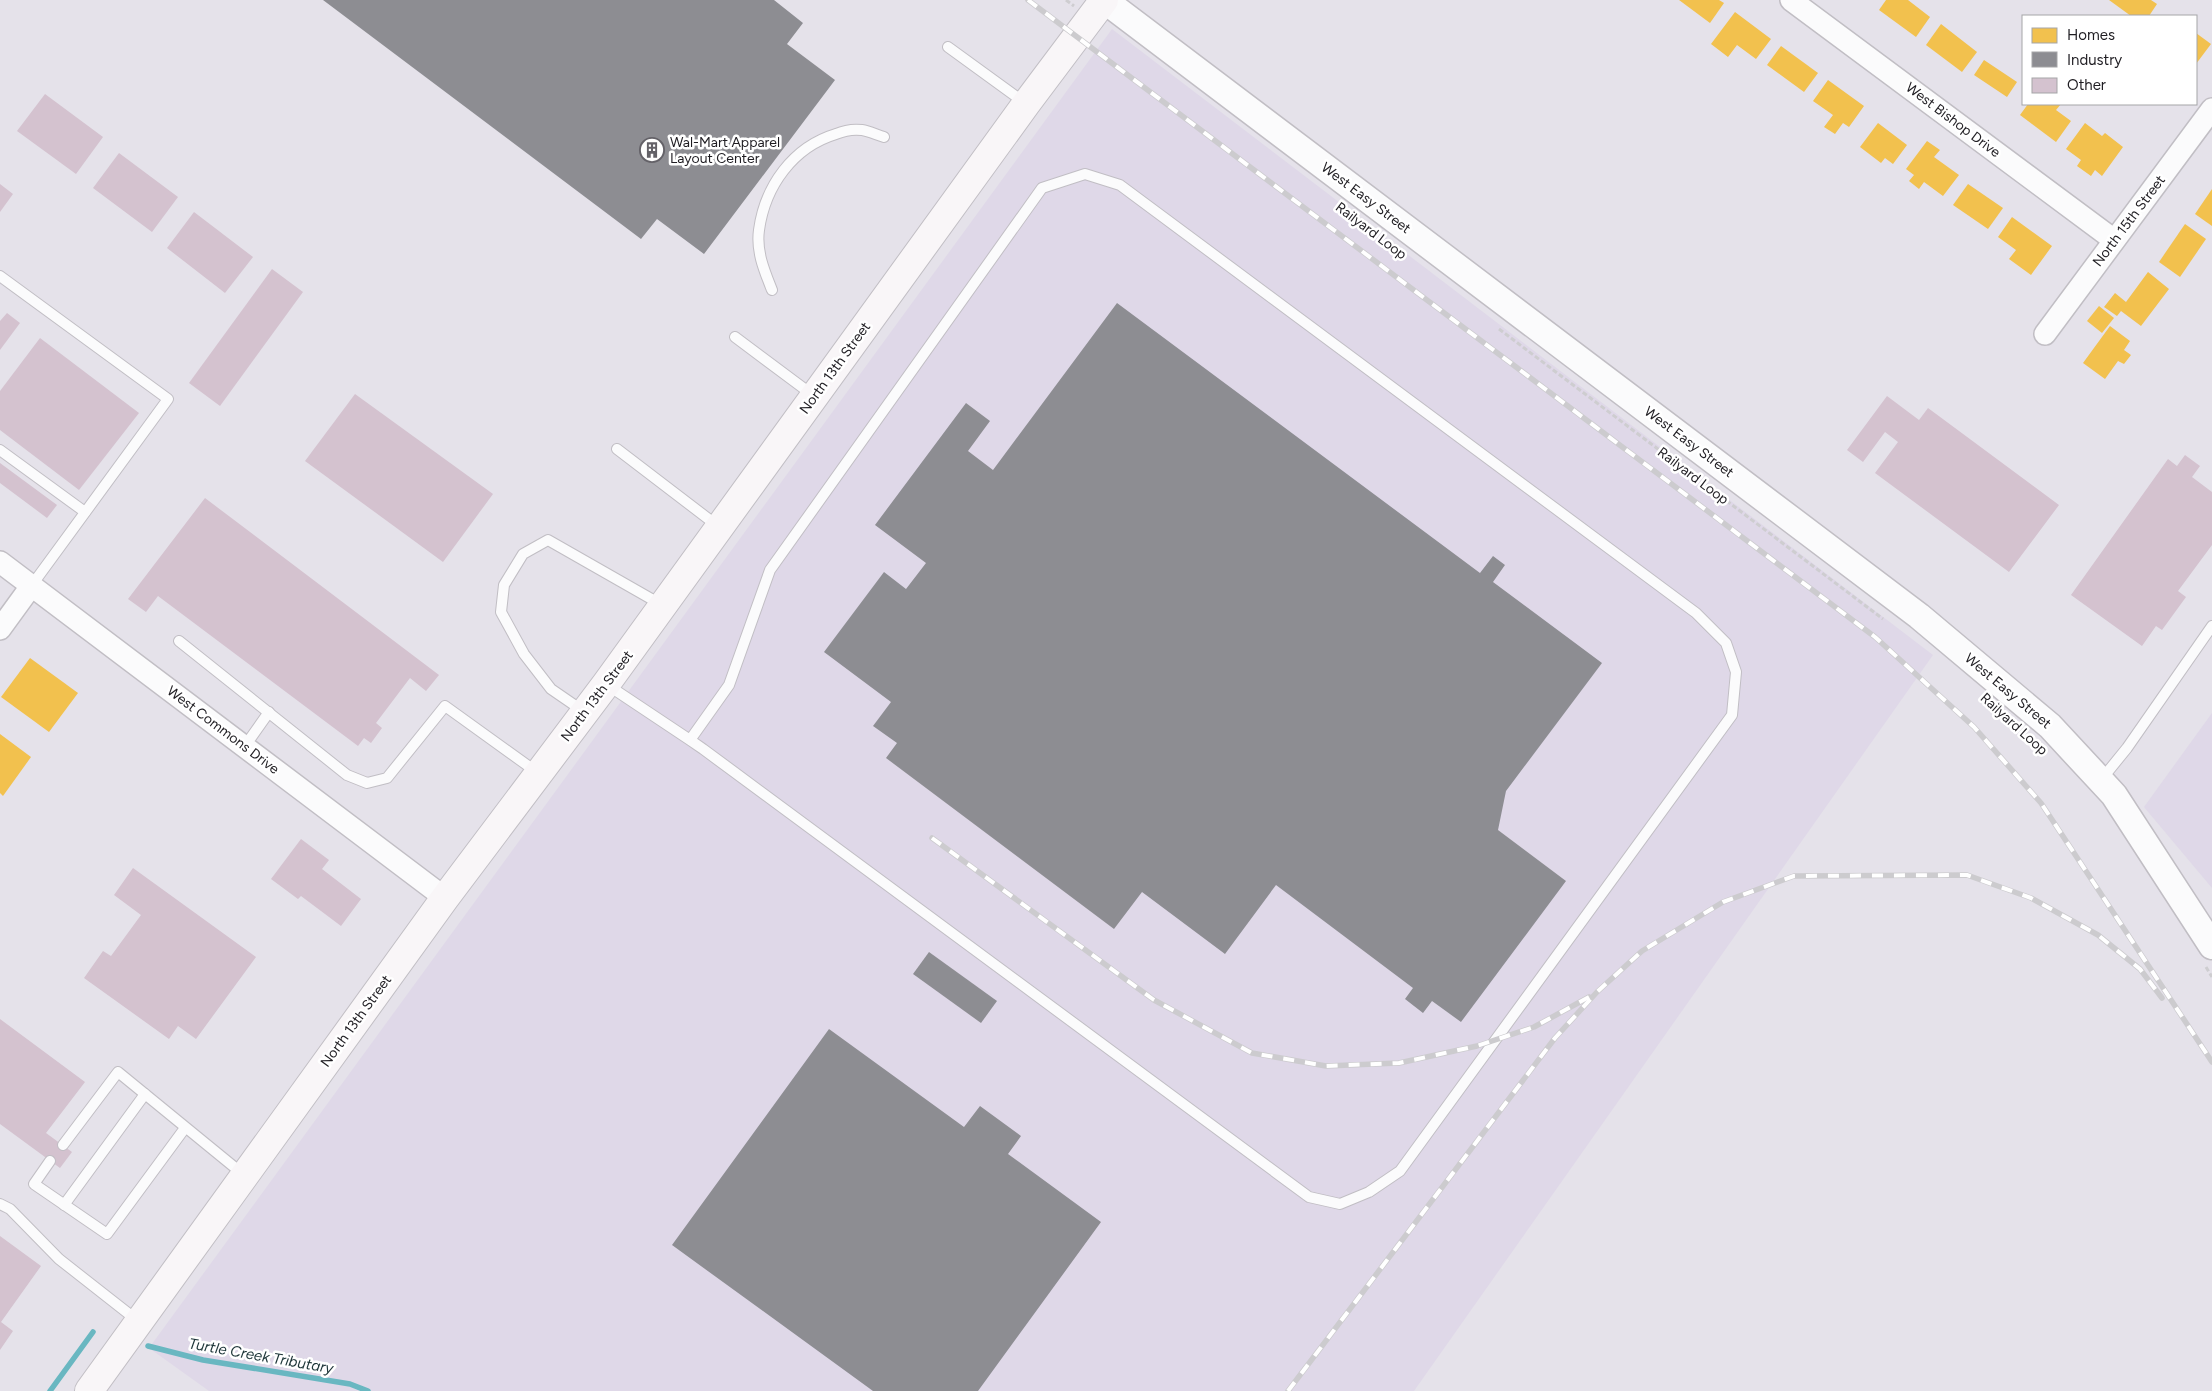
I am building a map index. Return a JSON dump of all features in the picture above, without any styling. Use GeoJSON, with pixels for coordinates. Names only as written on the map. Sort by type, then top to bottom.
{"type":"FeatureCollection","features":[{"type":"Feature","properties":{"kind":"main road","name":"North 13th Street"},"geometry":{"type":"LineString","coordinates":[[89,1391],[445,898],[606,684],[1026,104],[1104,0]]}},
{"type":"Feature","properties":{"kind":"street","name":"West Easy Street"},"geometry":{"type":"LineString","coordinates":[[1104,0],[1919,616],[2050,726],[2114,795],[2207,953]]}},
{"type":"Feature","properties":{"kind":"street","name":"West Bishop Drive"},"geometry":{"type":"LineString","coordinates":[[1791,0],[2114,240]]}},
{"type":"Feature","properties":{"kind":"street","name":"North 15th Street"},"geometry":{"type":"LineString","coordinates":[[2045,334],[2212,109]]}},
{"type":"Feature","properties":{"kind":"street","name":"West Commons Drive"},"geometry":{"type":"LineString","coordinates":[[0,562],[445,898]]}},
{"type":"Feature","properties":{"kind":"street"},"geometry":{"type":"LineString","coordinates":[[0,629],[32,585]]}},
{"type":"Feature","properties":{"kind":"lane"},"geometry":{"type":"LineString","coordinates":[[948,47],[1026,104]]}},
{"type":"Feature","properties":{"kind":"lane"},"geometry":{"type":"LineString","coordinates":[[772,290],[760,259],[759,232],[765,203],[781,172],[800,152],[821,138],[844,131],[861,130],[884,137]]}},
{"type":"Feature","properties":{"kind":"lane"},"geometry":{"type":"LineString","coordinates":[[606,684],[690,740],[1309,1197],[1340,1204],[1369,1192],[1400,1171],[1732,715],[1736,672],[1726,643],[1696,613],[1120,185],[1085,174],[1042,188],[770,570],[729,685],[690,740]]}},
{"type":"Feature","properties":{"kind":"lane"},"geometry":{"type":"LineString","coordinates":[[0,276],[168,399],[32,585]]}},
{"type":"Feature","properties":{"kind":"lane"},"geometry":{"type":"LineString","coordinates":[[735,336],[815,397]]}},
{"type":"Feature","properties":{"kind":"lane"},"geometry":{"type":"LineString","coordinates":[[617,449],[720,528]]}},
{"type":"Feature","properties":{"kind":"lane"},"geometry":{"type":"LineString","coordinates":[[0,450],[85,512]]}},
{"type":"Feature","properties":{"kind":"lane"},"geometry":{"type":"LineString","coordinates":[[585,712],[551,689],[524,654],[500,612],[504,585],[523,554],[548,540],[663,606]]}},
{"type":"Feature","properties":{"kind":"lane"},"geometry":{"type":"LineString","coordinates":[[2101,780],[2127,748],[2212,626]]}},
{"type":"Feature","properties":{"kind":"lane"},"geometry":{"type":"LineString","coordinates":[[179,641],[348,775],[367,783],[387,778],[444,706],[539,773]]}},
{"type":"Feature","properties":{"kind":"lane"},"geometry":{"type":"LineString","coordinates":[[245,746],[269,712]]}},
{"type":"Feature","properties":{"kind":"lane"},"geometry":{"type":"LineString","coordinates":[[63,1145],[118,1072],[244,1176]]}},
{"type":"Feature","properties":{"kind":"lane"},"geometry":{"type":"LineString","coordinates":[[64,1205],[145,1094]]}},
{"type":"Feature","properties":{"kind":"lane"},"geometry":{"type":"LineString","coordinates":[[50,1161],[34,1184],[107,1234],[185,1128]]}},
{"type":"Feature","properties":{"kind":"lane"},"geometry":{"type":"LineString","coordinates":[[0,1204],[10,1209],[59,1259],[138,1322]]}},
{"type":"Feature","properties":{"kind":"path","name":"Railyard Loop"},"geometry":{"type":"LineString","coordinates":[[1497,327],[1887,622]]}},
{"type":"Feature","properties":{"kind":"path"},"geometry":{"type":"LineString","coordinates":[[2207,953],[2212,977]]}},
{"type":"Feature","properties":{"kind":"shaded area"},"geometry":{"type":"Polygon","coordinates":[[[1112,29],[1933,655],[1414,1391],[209,1391],[149,1348],[1112,29]]]}},
{"type":"Feature","properties":{"kind":"shaded area"},"geometry":{"type":"Polygon","coordinates":[[[2212,713],[2212,888],[2144,807],[2212,713]]]}},
{"type":"Feature","properties":{"kind":"building: Homes"},"geometry":{"type":"Polygon","coordinates":[[[1679,0],[1719,0],[1724,3],[1710,23],[1679,0]]]}},
{"type":"Feature","properties":{"kind":"building: Homes"},"geometry":{"type":"Polygon","coordinates":[[[1886,0],[1908,0],[1930,17],[1916,37],[1879,10],[1886,0]]]}},
{"type":"Feature","properties":{"kind":"building: Homes"},"geometry":{"type":"Polygon","coordinates":[[[2109,0],[2151,0],[2157,4],[2150,15],[2130,15],[2109,0]]]}},
{"type":"Feature","properties":{"kind":"building: Homes"},"geometry":{"type":"Polygon","coordinates":[[[1735,12],[1771,39],[1756,59],[1737,45],[1728,57],[1711,44],[1735,12]]]}},
{"type":"Feature","properties":{"kind":"building: Homes"},"geometry":{"type":"Polygon","coordinates":[[[1941,24],[1977,52],[1962,72],[1926,45],[1941,24]]]}},
{"type":"Feature","properties":{"kind":"building: Homes"},"geometry":{"type":"Polygon","coordinates":[[[2197,34],[2211,44],[2197,63],[2197,34]]]}},
{"type":"Feature","properties":{"kind":"building: Homes"},"geometry":{"type":"Polygon","coordinates":[[[1781,46],[1818,73],[1804,92],[1767,65],[1781,46]]]}},
{"type":"Feature","properties":{"kind":"building: Homes"},"geometry":{"type":"Polygon","coordinates":[[[1984,60],[2017,82],[2007,97],[1974,75],[1984,60]]]}},
{"type":"Feature","properties":{"kind":"building: Homes"},"geometry":{"type":"Polygon","coordinates":[[[1828,80],[1864,106],[1849,127],[1843,123],[1835,134],[1824,127],[1833,115],[1813,101],[1828,80]]]}},
{"type":"Feature","properties":{"kind":"building: Homes"},"geometry":{"type":"Polygon","coordinates":[[[2027,105],[2060,105],[2056,110],[2071,121],[2056,142],[2020,115],[2027,105]]]}},
{"type":"Feature","properties":{"kind":"building: Homes"},"geometry":{"type":"Polygon","coordinates":[[[1878,123],[1907,145],[1893,164],[1885,158],[1881,163],[1860,147],[1878,123]]]}},
{"type":"Feature","properties":{"kind":"building: Homes"},"geometry":{"type":"Polygon","coordinates":[[[2085,123],[2102,136],[2105,133],[2123,147],[2102,176],[2095,170],[2091,176],[2077,166],[2081,160],[2066,149],[2085,123]]]}},
{"type":"Feature","properties":{"kind":"building: Homes"},"geometry":{"type":"Polygon","coordinates":[[[1927,141],[1940,150],[1934,157],[1959,175],[1943,196],[1924,182],[1919,189],[1909,181],[1914,175],[1906,169],[1927,141]]]}},
{"type":"Feature","properties":{"kind":"building: Homes"},"geometry":{"type":"Polygon","coordinates":[[[1968,184],[2003,208],[1988,229],[1953,205],[1968,184]]]}},
{"type":"Feature","properties":{"kind":"building: Homes"},"geometry":{"type":"Polygon","coordinates":[[[2212,189],[2212,226],[2195,214],[2212,189]]]}},
{"type":"Feature","properties":{"kind":"building: Homes"},"geometry":{"type":"Polygon","coordinates":[[[2012,217],[2052,246],[2031,275],[2009,259],[2016,250],[1998,237],[2012,217]]]}},
{"type":"Feature","properties":{"kind":"building: Homes"},"geometry":{"type":"Polygon","coordinates":[[[2185,224],[2206,239],[2180,277],[2159,262],[2185,224]]]}},
{"type":"Feature","properties":{"kind":"building: Homes"},"geometry":{"type":"Polygon","coordinates":[[[2148,272],[2169,289],[2141,326],[2121,311],[2117,316],[2104,307],[2115,293],[2126,302],[2148,272]]]}},
{"type":"Feature","properties":{"kind":"building: Homes"},"geometry":{"type":"Polygon","coordinates":[[[2099,306],[2114,318],[2102,333],[2087,321],[2099,306]]]}},
{"type":"Feature","properties":{"kind":"building: Homes"},"geometry":{"type":"Polygon","coordinates":[[[2110,326],[2130,341],[2124,350],[2131,355],[2124,364],[2118,361],[2105,379],[2083,363],[2110,326]]]}},
{"type":"Feature","properties":{"kind":"building: Homes"},"geometry":{"type":"Polygon","coordinates":[[[30,658],[78,693],[49,732],[1,697],[30,658]]]}},
{"type":"Feature","properties":{"kind":"building: Homes"},"geometry":{"type":"Polygon","coordinates":[[[0,734],[31,757],[3,796],[0,793],[0,734]]]}},
{"type":"Feature","properties":{"kind":"building: Industry","name":"Wal-Mart Apparel Layout Center"},"geometry":{"type":"Polygon","coordinates":[[[323,0],[774,0],[803,23],[787,44],[835,80],[704,254],[657,219],[641,239],[323,0]]]}},
{"type":"Feature","properties":{"kind":"building: Industry"},"geometry":{"type":"Polygon","coordinates":[[[1117,303],[1480,573],[1493,556],[1505,565],[1493,582],[1602,663],[1506,791],[1498,830],[1566,881],[1461,1022],[1432,1001],[1423,1013],[1405,999],[1413,988],[1276,885],[1225,954],[1142,892],[1114,929],[886,758],[897,743],[873,726],[891,702],[824,652],[884,572],[906,589],[926,563],[875,525],[966,403],[990,421],[968,451],[993,470],[1117,303]]]}},
{"type":"Feature","properties":{"kind":"building: Industry"},"geometry":{"type":"Polygon","coordinates":[[[929,952],[997,1001],[981,1023],[913,974],[929,952]]]}},
{"type":"Feature","properties":{"kind":"building: Industry"},"geometry":{"type":"Polygon","coordinates":[[[829,1029],[964,1127],[980,1106],[1021,1136],[1008,1154],[1101,1222],[978,1391],[873,1391],[672,1245],[829,1029]]]}},
{"type":"Feature","properties":{"kind":"building: Other"},"geometry":{"type":"Polygon","coordinates":[[[45,94],[103,137],[76,174],[17,131],[45,94]]]}},
{"type":"Feature","properties":{"kind":"building: Other"},"geometry":{"type":"Polygon","coordinates":[[[119,153],[178,197],[152,232],[93,188],[119,153]]]}},
{"type":"Feature","properties":{"kind":"building: Other"},"geometry":{"type":"Polygon","coordinates":[[[0,184],[13,194],[0,212],[0,184]]]}},
{"type":"Feature","properties":{"kind":"building: Other"},"geometry":{"type":"Polygon","coordinates":[[[194,212],[253,257],[225,293],[167,248],[194,212]]]}},
{"type":"Feature","properties":{"kind":"building: Other"},"geometry":{"type":"Polygon","coordinates":[[[272,269],[303,292],[220,406],[189,383],[272,269]]]}},
{"type":"Feature","properties":{"kind":"building: Other"},"geometry":{"type":"Polygon","coordinates":[[[7,313],[20,323],[0,350],[0,321],[7,313]]]}},
{"type":"Feature","properties":{"kind":"building: Other"},"geometry":{"type":"Polygon","coordinates":[[[40,338],[139,413],[79,490],[0,430],[0,391],[40,338]]]}},
{"type":"Feature","properties":{"kind":"building: Other"},"geometry":{"type":"Polygon","coordinates":[[[355,394],[493,494],[443,562],[305,461],[355,394]]]}},
{"type":"Feature","properties":{"kind":"building: Other"},"geometry":{"type":"Polygon","coordinates":[[[1887,396],[1919,420],[1928,408],[2059,505],[2009,572],[1875,473],[1898,442],[1885,432],[1863,462],[1847,450],[1887,396]]]}},
{"type":"Feature","properties":{"kind":"building: Other"},"geometry":{"type":"Polygon","coordinates":[[[2185,455],[2200,466],[2192,477],[2212,492],[2212,545],[2178,591],[2186,597],[2162,630],[2156,626],[2142,646],[2071,595],[2168,459],[2177,466],[2185,455]]]}},
{"type":"Feature","properties":{"kind":"building: Other"},"geometry":{"type":"Polygon","coordinates":[[[0,463],[57,505],[47,518],[0,483],[0,463]]]}},
{"type":"Feature","properties":{"kind":"building: Other"},"geometry":{"type":"Polygon","coordinates":[[[205,498],[439,675],[426,691],[410,678],[376,723],[382,728],[371,743],[364,738],[358,746],[158,596],[146,612],[128,599],[205,498]]]}},
{"type":"Feature","properties":{"kind":"building: Other"},"geometry":{"type":"Polygon","coordinates":[[[301,839],[329,860],[322,869],[361,899],[341,926],[301,896],[298,899],[271,879],[301,839]]]}},
{"type":"Feature","properties":{"kind":"building: Other"},"geometry":{"type":"Polygon","coordinates":[[[133,868],[256,957],[196,1039],[178,1026],[169,1039],[84,978],[103,951],[111,956],[141,915],[114,895],[133,868]]]}},
{"type":"Feature","properties":{"kind":"building: Other"},"geometry":{"type":"Polygon","coordinates":[[[0,1019],[85,1082],[46,1133],[72,1152],[60,1168],[0,1124],[0,1019]]]}},
{"type":"Feature","properties":{"kind":"building: Other"},"geometry":{"type":"Polygon","coordinates":[[[0,1236],[41,1266],[1,1322],[13,1331],[0,1350],[0,1236]]]}},
{"type":"Feature","properties":{"kind":"waterway","name":"Turtle Creek Tributary"},"geometry":{"type":"LineString","coordinates":[[50,1391],[93,1332]]}},
{"type":"Feature","properties":{"kind":"waterway","name":"Turtle Creek Tributary"},"geometry":{"type":"LineString","coordinates":[[148,1346],[203,1360],[350,1384],[368,1391]]}},
{"type":"Feature","properties":{"kind":"railway"},"geometry":{"type":"LineString","coordinates":[[1028,0],[1875,637],[1974,727],[2041,803],[2212,1062]]}},
{"type":"Feature","properties":{"kind":"railway"},"geometry":{"type":"LineString","coordinates":[[932,838],[1154,1000],[1252,1053],[1326,1066],[1399,1063],[1477,1046],[1534,1027],[1589,997]]}},
{"type":"Feature","properties":{"kind":"railway"},"geometry":{"type":"LineString","coordinates":[[1288,1391],[1555,1038],[1597,992],[1642,951],[1723,902],[1794,876],[1967,875],[2031,898],[2098,935],[2140,969],[2162,998]]}},
{"type":"Feature","properties":{"kind":"place","name":"Wal-Mart Apparel Layout Center"},"geometry":{"type":"Point","coordinates":[652,150]}}]}
